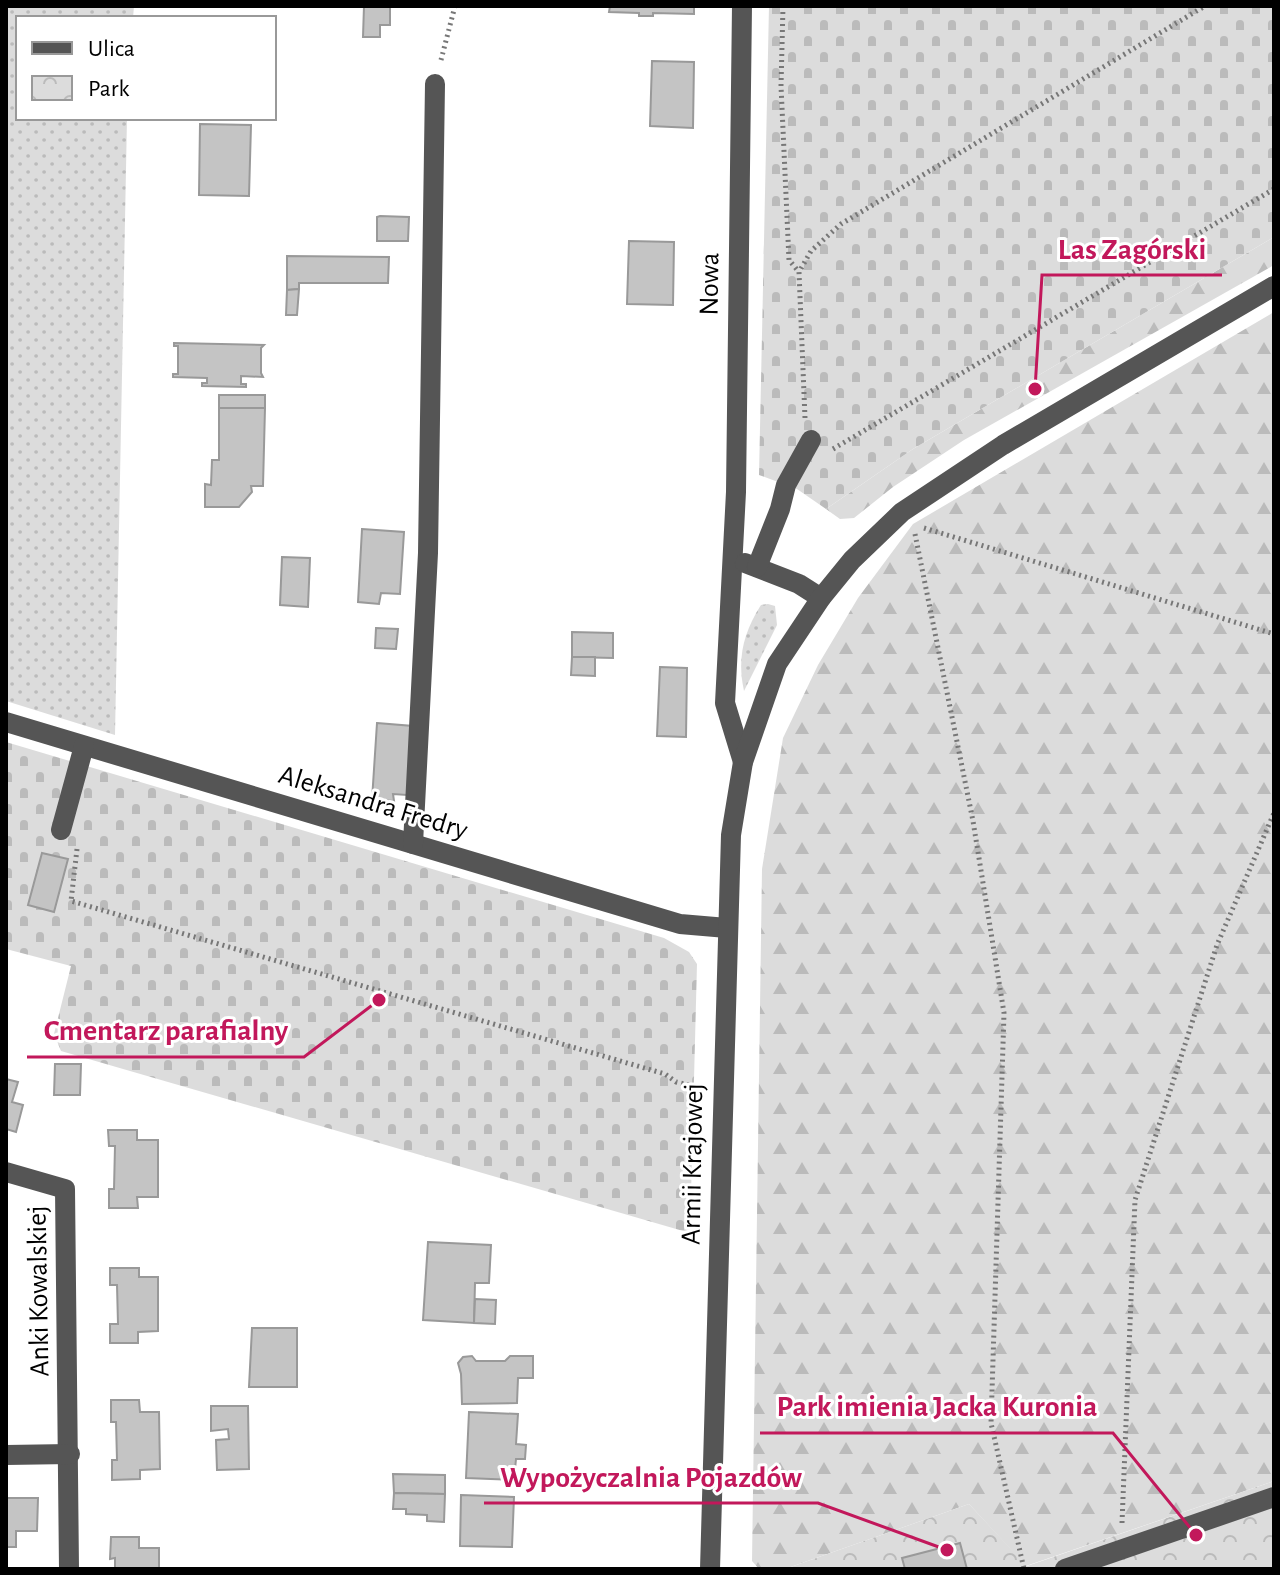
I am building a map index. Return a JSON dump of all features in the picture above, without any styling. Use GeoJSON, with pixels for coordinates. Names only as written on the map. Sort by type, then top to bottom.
{"type":"FeatureCollection","features":[{"type":"Feature","properties":{"kind":"street","name":"Nowa"},"geometry":{"type":"LineString","coordinates":[[742,6],[736,492],[725,703],[743,762]]}},
{"type":"Feature","properties":{"kind":"street"},"geometry":{"type":"LineString","coordinates":[[413,844],[428,553],[435,84]]}},
{"type":"Feature","properties":{"kind":"street","name":"Armii Krajowej"},"geometry":{"type":"LineString","coordinates":[[710,1569],[731,835],[743,762],[777,664],[821,598],[852,560],[902,512],[1003,445],[1274,286]]}},
{"type":"Feature","properties":{"kind":"street"},"geometry":{"type":"LineString","coordinates":[[757,567],[786,485],[811,440]]}},
{"type":"Feature","properties":{"kind":"street"},"geometry":{"type":"LineString","coordinates":[[732,562],[757,567],[799,584],[821,598]]}},
{"type":"Feature","properties":{"kind":"street","name":"Aleksandra Fredry"},"geometry":{"type":"LineString","coordinates":[[6,722],[680,924],[727,928]]}},
{"type":"Feature","properties":{"kind":"street"},"geometry":{"type":"LineString","coordinates":[[61,830],[84,746]]}},
{"type":"Feature","properties":{"kind":"street","name":"Anki Kowalskiej"},"geometry":{"type":"LineString","coordinates":[[6,1172],[65,1189],[69,1569]]}},
{"type":"Feature","properties":{"kind":"street"},"geometry":{"type":"LineString","coordinates":[[6,1455],[70,1454]]}},
{"type":"Feature","properties":{"kind":"street"},"geometry":{"type":"LineString","coordinates":[[1065,1569],[1274,1497]]}},
{"type":"Feature","properties":{"kind":"path"},"geometry":{"type":"LineString","coordinates":[[435,84],[455,6]]}},
{"type":"Feature","properties":{"kind":"path"},"geometry":{"type":"LineString","coordinates":[[783,6],[781,86],[789,260],[799,272]]}},
{"type":"Feature","properties":{"kind":"path"},"geometry":{"type":"LineString","coordinates":[[1205,6],[841,224],[811,251],[799,272],[804,417],[811,440],[827,452],[1274,189]]}},
{"type":"Feature","properties":{"kind":"path"},"geometry":{"type":"LineString","coordinates":[[1024,1569],[991,1423],[1004,1013],[973,821],[913,524],[1274,634]]}},
{"type":"Feature","properties":{"kind":"path"},"geometry":{"type":"LineString","coordinates":[[1121,1549],[1135,1200],[1217,945],[1274,813]]}},
{"type":"Feature","properties":{"kind":"path"},"geometry":{"type":"LineString","coordinates":[[61,830],[75,835],[77,852],[71,901],[543,1037],[665,1074],[676,1082],[694,1086]]}},
{"type":"Feature","properties":{"kind":"green space"},"geometry":{"type":"Polygon","coordinates":[[[6,6],[134,6],[133,16],[16,16],[16,120],[127,120],[115,735],[6,701],[6,6]]]}},
{"type":"Feature","properties":{"kind":"green space"},"geometry":{"type":"Polygon","coordinates":[[[769,6],[1274,6],[1274,237],[913,449],[826,509],[797,489],[759,475],[769,6]]]}},
{"type":"Feature","properties":{"kind":"green space"},"geometry":{"type":"Polygon","coordinates":[[[1274,237],[1274,265],[964,440],[893,487],[854,518],[840,519],[826,509],[913,449],[1274,237]]]}},
{"type":"Feature","properties":{"kind":"green space"},"geometry":{"type":"Polygon","coordinates":[[[1274,312],[1274,1481],[1026,1566],[969,1504],[785,1569],[759,1569],[752,1561],[762,869],[783,738],[818,665],[858,598],[913,524],[1274,312]]]}},
{"type":"Feature","properties":{"kind":"green space"},"geometry":{"type":"Polygon","coordinates":[[[761,605],[775,606],[777,625],[744,691],[741,668],[746,636],[761,605]]]}},
{"type":"Feature","properties":{"kind":"green space"},"geometry":{"type":"Polygon","coordinates":[[[6,742],[664,938],[689,952],[697,964],[690,1233],[61,1051],[54,1034],[71,966],[6,949],[6,742]]]}},
{"type":"Feature","properties":{"kind":"green space"},"geometry":{"type":"Polygon","coordinates":[[[1274,1481],[1274,1569],[785,1569],[969,1504],[1027,1566],[1274,1481]]]}},
{"type":"Feature","properties":{"kind":"building"},"geometry":{"type":"Polygon","coordinates":[[[364,6],[390,6],[390,25],[380,25],[380,37],[363,37],[364,6]]]}},
{"type":"Feature","properties":{"kind":"building"},"geometry":{"type":"Polygon","coordinates":[[[610,6],[694,6],[694,14],[653,13],[653,16],[639,16],[639,13],[609,12],[610,6]]]}},
{"type":"Feature","properties":{"kind":"building"},"geometry":{"type":"Polygon","coordinates":[[[652,61],[694,62],[693,128],[650,126],[652,61]]]}},
{"type":"Feature","properties":{"kind":"building"},"geometry":{"type":"Polygon","coordinates":[[[200,124],[251,125],[249,196],[199,195],[200,124]]]}},
{"type":"Feature","properties":{"kind":"building"},"geometry":{"type":"Polygon","coordinates":[[[377,217],[409,217],[408,241],[377,241],[377,217]]]}},
{"type":"Feature","properties":{"kind":"building"},"geometry":{"type":"Polygon","coordinates":[[[629,241],[674,242],[673,305],[627,304],[629,241]]]}},
{"type":"Feature","properties":{"kind":"building"},"geometry":{"type":"Polygon","coordinates":[[[287,256],[389,257],[388,283],[299,283],[299,289],[287,290],[287,256]]]}},
{"type":"Feature","properties":{"kind":"building"},"geometry":{"type":"Polygon","coordinates":[[[299,289],[297,315],[286,315],[287,290],[299,289]]]}},
{"type":"Feature","properties":{"kind":"building"},"geometry":{"type":"Polygon","coordinates":[[[174,343],[264,345],[261,348],[263,377],[241,376],[241,384],[246,384],[246,387],[202,386],[202,383],[207,383],[207,378],[173,377],[173,374],[178,374],[178,346],[174,343]]]}},
{"type":"Feature","properties":{"kind":"building"},"geometry":{"type":"Polygon","coordinates":[[[219,395],[265,395],[265,408],[219,408],[219,395]]]}},
{"type":"Feature","properties":{"kind":"building"},"geometry":{"type":"Polygon","coordinates":[[[219,408],[265,408],[263,486],[251,486],[252,492],[239,507],[205,507],[205,484],[211,485],[212,460],[219,460],[219,408]]]}},
{"type":"Feature","properties":{"kind":"building"},"geometry":{"type":"Polygon","coordinates":[[[362,529],[404,532],[400,594],[381,593],[379,604],[358,602],[362,529]]]}},
{"type":"Feature","properties":{"kind":"building"},"geometry":{"type":"Polygon","coordinates":[[[282,557],[310,558],[308,607],[280,605],[282,557]]]}},
{"type":"Feature","properties":{"kind":"building"},"geometry":{"type":"Polygon","coordinates":[[[376,628],[398,629],[396,649],[375,648],[376,628]]]}},
{"type":"Feature","properties":{"kind":"building"},"geometry":{"type":"Polygon","coordinates":[[[572,632],[613,633],[613,658],[572,657],[572,632]]]}},
{"type":"Feature","properties":{"kind":"building"},"geometry":{"type":"Polygon","coordinates":[[[572,657],[595,657],[595,676],[571,675],[572,657]]]}},
{"type":"Feature","properties":{"kind":"building"},"geometry":{"type":"Polygon","coordinates":[[[660,667],[687,668],[686,737],[657,736],[660,667]]]}},
{"type":"Feature","properties":{"kind":"building"},"geometry":{"type":"Polygon","coordinates":[[[377,723],[413,726],[407,795],[393,794],[394,801],[372,800],[377,723]]]}},
{"type":"Feature","properties":{"kind":"building"},"geometry":{"type":"Polygon","coordinates":[[[42,853],[68,859],[54,912],[28,905],[42,853]]]}},
{"type":"Feature","properties":{"kind":"building"},"geometry":{"type":"Polygon","coordinates":[[[55,1064],[81,1064],[80,1095],[54,1095],[55,1064]]]}},
{"type":"Feature","properties":{"kind":"building"},"geometry":{"type":"Polygon","coordinates":[[[6,1079],[18,1082],[12,1102],[23,1105],[16,1132],[6,1129],[6,1079]]]}},
{"type":"Feature","properties":{"kind":"building"},"geometry":{"type":"Polygon","coordinates":[[[108,1130],[137,1130],[137,1140],[158,1140],[158,1197],[137,1197],[138,1208],[109,1208],[109,1189],[114,1189],[115,1146],[109,1146],[108,1130]]]}},
{"type":"Feature","properties":{"kind":"building"},"geometry":{"type":"Polygon","coordinates":[[[428,1242],[491,1245],[489,1283],[475,1283],[474,1323],[423,1320],[428,1242]]]}},
{"type":"Feature","properties":{"kind":"building"},"geometry":{"type":"Polygon","coordinates":[[[110,1268],[139,1268],[139,1277],[158,1277],[158,1331],[138,1332],[138,1343],[110,1343],[110,1324],[118,1324],[117,1285],[110,1285],[110,1268]]]}},
{"type":"Feature","properties":{"kind":"building"},"geometry":{"type":"Polygon","coordinates":[[[475,1299],[496,1300],[495,1324],[474,1323],[475,1299]]]}},
{"type":"Feature","properties":{"kind":"building"},"geometry":{"type":"Polygon","coordinates":[[[252,1328],[297,1328],[297,1387],[249,1387],[252,1328]]]}},
{"type":"Feature","properties":{"kind":"building"},"geometry":{"type":"Polygon","coordinates":[[[472,1356],[476,1361],[505,1361],[510,1356],[533,1356],[533,1378],[518,1378],[517,1403],[462,1404],[458,1363],[463,1357],[472,1356]]]}},
{"type":"Feature","properties":{"kind":"building"},"geometry":{"type":"Polygon","coordinates":[[[111,1400],[139,1400],[140,1412],[159,1412],[160,1469],[140,1470],[140,1479],[112,1480],[112,1460],[117,1460],[116,1422],[111,1422],[111,1400]]]}},
{"type":"Feature","properties":{"kind":"building"},"geometry":{"type":"Polygon","coordinates":[[[211,1406],[248,1406],[249,1469],[217,1470],[216,1440],[229,1439],[228,1429],[211,1431],[211,1406]]]}},
{"type":"Feature","properties":{"kind":"building"},"geometry":{"type":"Polygon","coordinates":[[[469,1412],[518,1414],[516,1444],[526,1445],[525,1459],[516,1459],[514,1480],[466,1478],[469,1412]]]}},
{"type":"Feature","properties":{"kind":"building"},"geometry":{"type":"Polygon","coordinates":[[[393,1474],[445,1475],[445,1494],[394,1493],[393,1474]]]}},
{"type":"Feature","properties":{"kind":"building"},"geometry":{"type":"Polygon","coordinates":[[[394,1493],[445,1494],[444,1522],[427,1521],[427,1515],[406,1514],[406,1509],[393,1509],[394,1493]]]}},
{"type":"Feature","properties":{"kind":"building"},"geometry":{"type":"Polygon","coordinates":[[[461,1495],[514,1497],[512,1547],[460,1546],[461,1495]]]}},
{"type":"Feature","properties":{"kind":"building"},"geometry":{"type":"Polygon","coordinates":[[[7,1498],[38,1498],[37,1531],[16,1531],[16,1547],[6,1547],[7,1498]]]}},
{"type":"Feature","properties":{"kind":"building"},"geometry":{"type":"Polygon","coordinates":[[[111,1537],[139,1537],[139,1548],[159,1548],[159,1569],[115,1569],[115,1558],[110,1559],[111,1537]]]}},
{"type":"Feature","properties":{"kind":"building"},"geometry":{"type":"Polygon","coordinates":[[[960,1543],[967,1569],[905,1569],[902,1558],[960,1543]]]}},
{"type":"Feature","properties":{"kind":"place","name":"Las Zagórski"},"geometry":{"type":"Point","coordinates":[1035,389]}},
{"type":"Feature","properties":{"kind":"place","name":"Cmentarz parafialny"},"geometry":{"type":"Point","coordinates":[379,1000]}},
{"type":"Feature","properties":{"kind":"place","name":"Park imienia Jacka Kuronia"},"geometry":{"type":"Point","coordinates":[1196,1535]}},
{"type":"Feature","properties":{"kind":"place","name":"Wypożyczalnia Pojazdów"},"geometry":{"type":"Point","coordinates":[947,1550]}}]}
